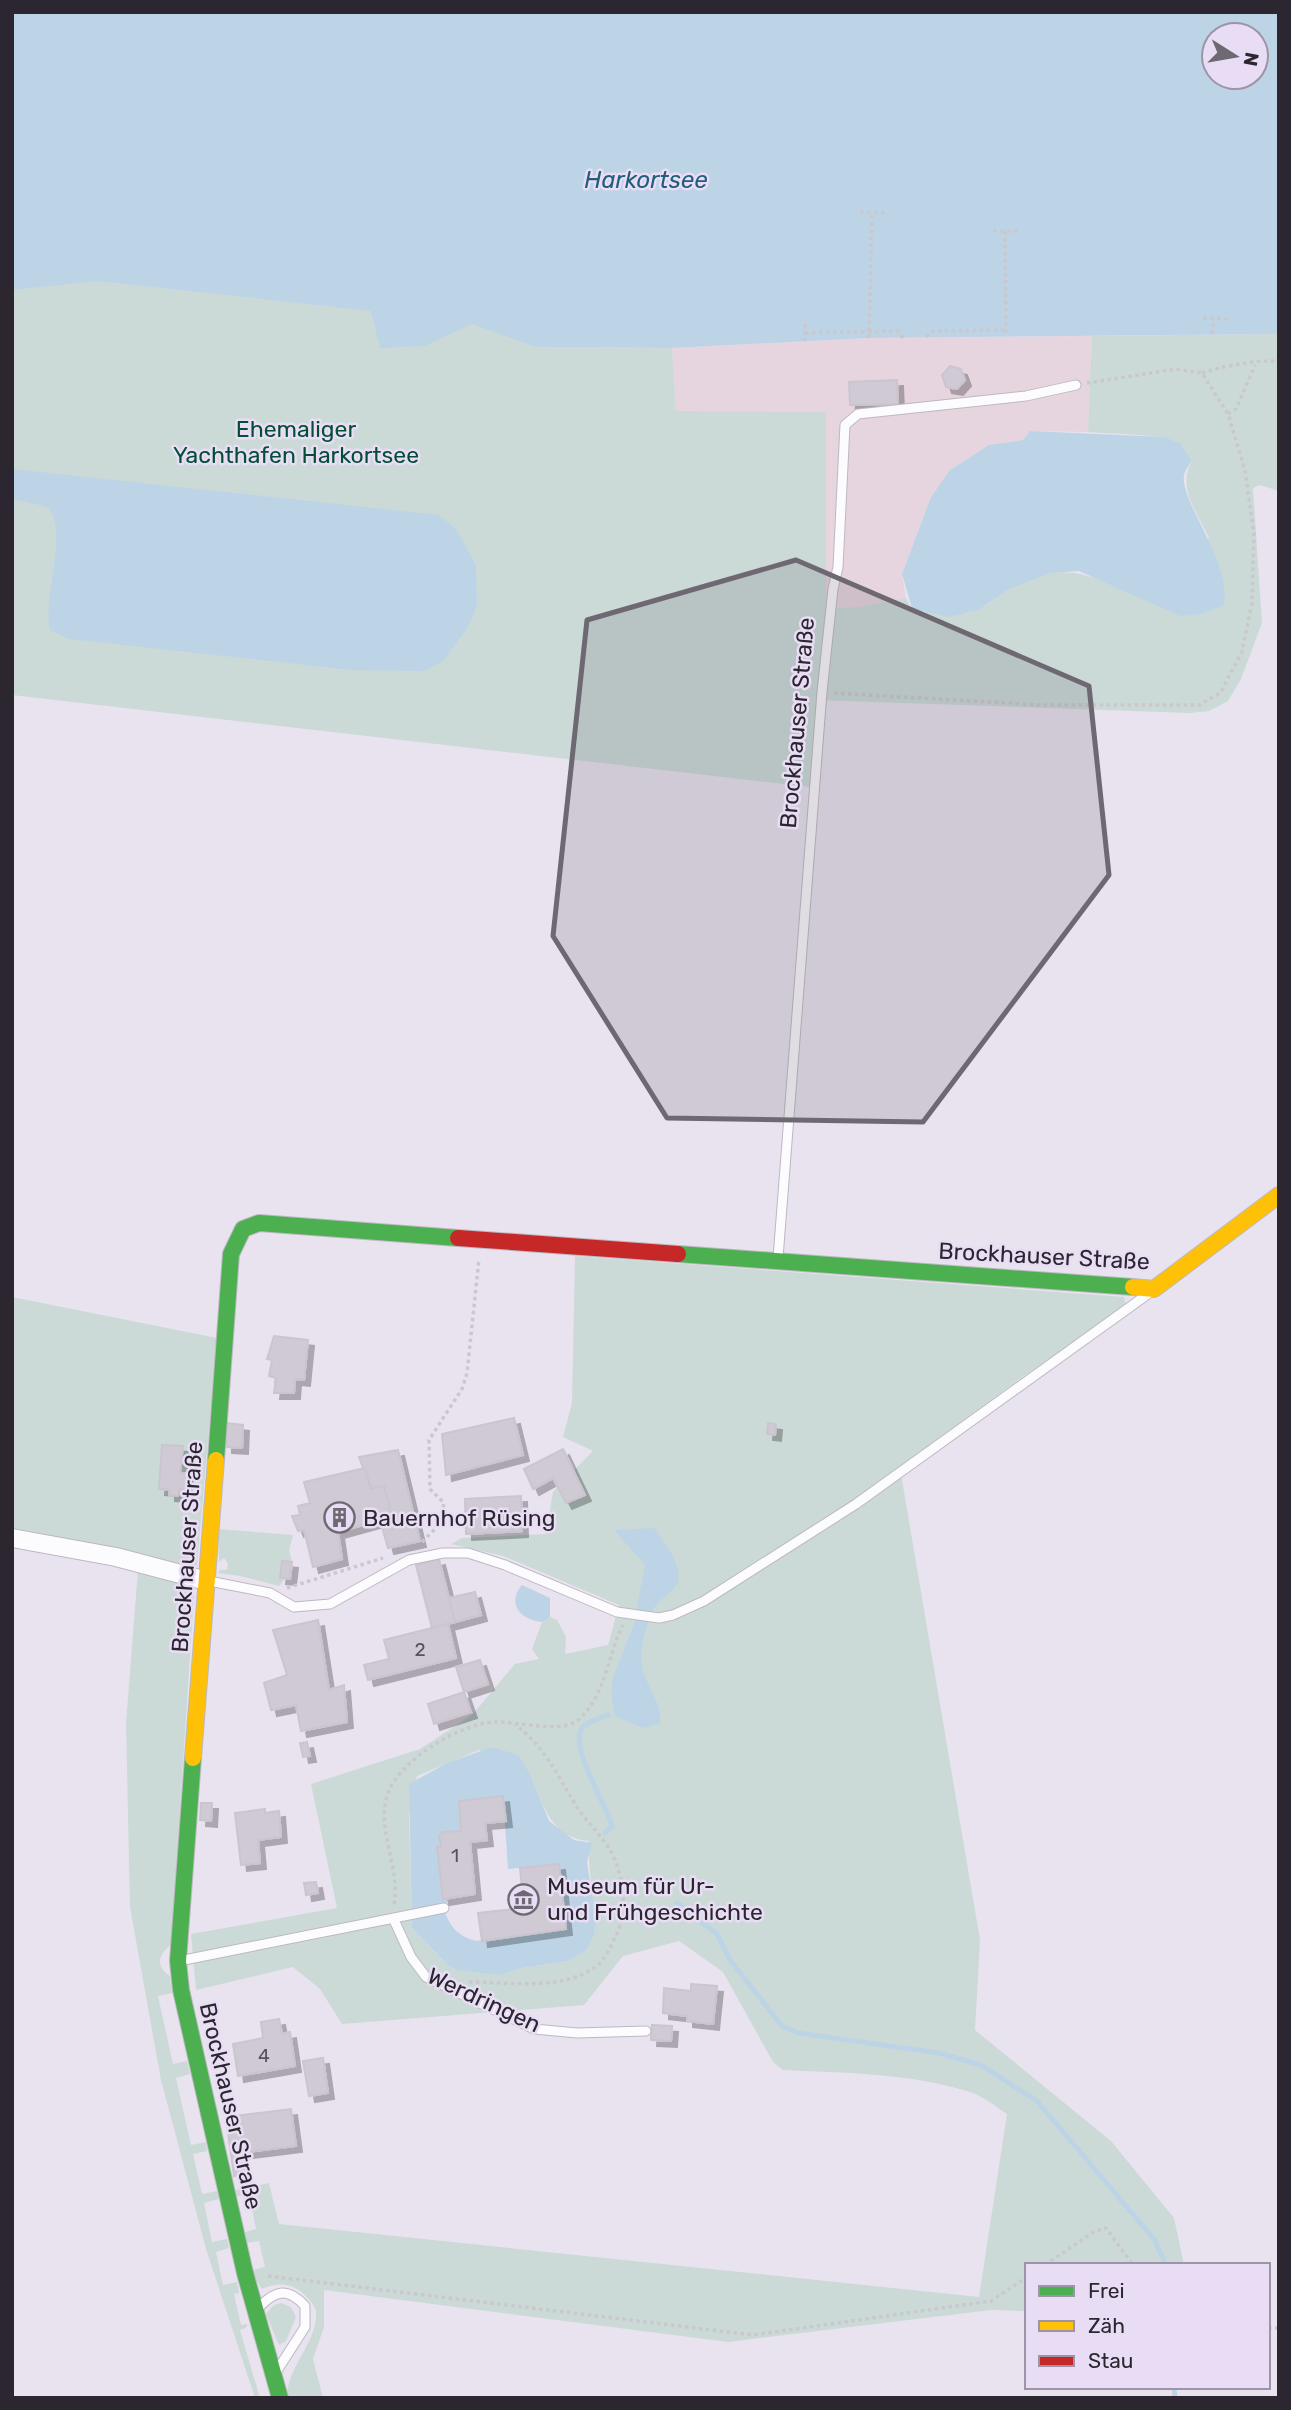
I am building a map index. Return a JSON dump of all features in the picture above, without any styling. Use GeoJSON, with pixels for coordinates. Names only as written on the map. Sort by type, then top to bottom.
{"type":"FeatureCollection","features":[{"type":"Feature","properties":{"kind":"street","name":"Brockhauser Straße"},"geometry":{"type":"LineString","coordinates":[[280,2398],[245,2273],[178,1961],[231,1254],[238,1233],[244,1227],[259,1223],[1154,1289],[1279,1195]]}},
{"type":"Feature","properties":{"kind":"street"},"geometry":{"type":"LineString","coordinates":[[12,1538],[116,1557],[207,1581]]}},
{"type":"Feature","properties":{"kind":"lane","name":"Brockhauser Straße"},"geometry":{"type":"LineString","coordinates":[[778,1263],[822,692],[833,589],[838,567],[845,425],[858,414],[1026,396],[1076,385]]}},
{"type":"Feature","properties":{"kind":"lane"},"geometry":{"type":"LineString","coordinates":[[207,1581],[270,1593],[294,1607],[330,1604],[409,1560],[443,1553],[468,1553],[630,1615],[659,1618],[704,1601],[856,1504],[1036,1373],[1126,1313],[1154,1289]]}},
{"type":"Feature","properties":{"kind":"lane"},"geometry":{"type":"LineString","coordinates":[[178,1961],[444,1908]]}},
{"type":"Feature","properties":{"kind":"lane","name":"Werdringen"},"geometry":{"type":"LineString","coordinates":[[391,1920],[411,1957],[426,1977],[534,2029],[577,2033],[646,2031]]}},
{"type":"Feature","properties":{"kind":"lane"},"geometry":{"type":"LineString","coordinates":[[255,2311],[272,2294],[280,2293],[294,2296],[305,2306],[306,2327],[273,2376]]}},
{"type":"Feature","properties":{"kind":"path"},"geometry":{"type":"LineString","coordinates":[[860,212],[885,213]]}},
{"type":"Feature","properties":{"kind":"path"},"geometry":{"type":"LineString","coordinates":[[869,338],[872,212]]}},
{"type":"Feature","properties":{"kind":"path"},"geometry":{"type":"LineString","coordinates":[[993,231],[1018,231]]}},
{"type":"Feature","properties":{"kind":"path"},"geometry":{"type":"LineString","coordinates":[[1005,231],[1006,336]]}},
{"type":"Feature","properties":{"kind":"path"},"geometry":{"type":"LineString","coordinates":[[1203,318],[1228,319]]}},
{"type":"Feature","properties":{"kind":"path"},"geometry":{"type":"LineString","coordinates":[[1212,334],[1214,320]]}},
{"type":"Feature","properties":{"kind":"path"},"geometry":{"type":"LineString","coordinates":[[804,324],[805,341]]}},
{"type":"Feature","properties":{"kind":"path"},"geometry":{"type":"LineString","coordinates":[[926,337],[933,331],[1006,330]]}},
{"type":"Feature","properties":{"kind":"path"},"geometry":{"type":"LineString","coordinates":[[805,333],[898,331],[903,338]]}},
{"type":"Feature","properties":{"kind":"path"},"geometry":{"type":"LineString","coordinates":[[1076,385],[1176,369],[1202,373],[1224,365],[1255,365],[1268,359],[1279,362]]}},
{"type":"Feature","properties":{"kind":"path"},"geometry":{"type":"LineString","coordinates":[[1228,414],[1236,409],[1255,365]]}},
{"type":"Feature","properties":{"kind":"path"},"geometry":{"type":"LineString","coordinates":[[822,692],[1042,705],[1199,705],[1220,693],[1242,652],[1252,603],[1254,534],[1245,470],[1228,414],[1202,373]]}},
{"type":"Feature","properties":{"kind":"path"},"geometry":{"type":"LineString","coordinates":[[1279,460],[1279,476]]}},
{"type":"Feature","properties":{"kind":"path"},"geometry":{"type":"LineString","coordinates":[[418,1546],[439,1525],[444,1503],[430,1489],[429,1440],[462,1389],[467,1373],[480,1240]]}},
{"type":"Feature","properties":{"kind":"path"},"geometry":{"type":"LineString","coordinates":[[270,1593],[393,1554]]}},
{"type":"Feature","properties":{"kind":"path"},"geometry":{"type":"LineString","coordinates":[[391,1920],[396,1887],[386,1826],[387,1794],[403,1766],[456,1734],[492,1722],[555,1727],[576,1723],[595,1700],[621,1628],[630,1615]]}},
{"type":"Feature","properties":{"kind":"path"},"geometry":{"type":"LineString","coordinates":[[435,1981],[534,1983],[570,1979],[596,1967],[609,1950],[623,1921],[622,1891],[615,1861],[599,1833],[576,1806],[555,1765],[535,1740],[513,1722]]}},
{"type":"Feature","properties":{"kind":"path"},"geometry":{"type":"LineString","coordinates":[[1048,2263],[1095,2231],[1106,2228],[1132,2263]]}},
{"type":"Feature","properties":{"kind":"path"},"geometry":{"type":"LineString","coordinates":[[245,2273],[428,2298],[753,2335],[990,2301],[1025,2278]]}},
{"type":"Feature","properties":{"kind":"highlighted area"},"geometry":{"type":"Polygon","coordinates":[[[796,560],[1089,686],[1109,875],[923,1122],[667,1118],[553,936],[587,620],[796,560]]]}},
{"type":"Feature","properties":{"kind":"shaded area"},"geometry":{"type":"Polygon","coordinates":[[[1092,336],[1088,432],[1030,431],[1023,440],[989,445],[950,470],[931,497],[902,574],[906,598],[859,607],[825,608],[826,413],[676,411],[672,348],[869,338],[1092,336]]]}},
{"type":"Feature","properties":{"kind":"green space","name":"Ehemaliger Yachthafen Harkortsee"},"geometry":{"type":"Polygon","coordinates":[[[12,12],[571,347],[672,348],[676,411],[826,412],[826,608],[859,607],[906,598],[913,612],[967,613],[981,608],[1005,591],[1049,574],[1061,572],[1085,575],[1113,585],[1209,538],[1187,490],[1186,480],[1192,460],[1177,442],[1160,437],[1088,432],[1092,336],[1279,334],[1279,491],[1260,485],[1253,488],[1262,623],[1241,679],[1228,701],[1209,711],[1190,713],[818,700],[810,787],[12,695],[12,12]]]}},
{"type":"Feature","properties":{"kind":"green space"},"geometry":{"type":"Polygon","coordinates":[[[575,1256],[1124,1297],[1126,1306],[1120,1311],[1025,1375],[850,1503],[727,1581],[730,1587],[869,1501],[901,1474],[980,1940],[975,2030],[1111,2141],[1174,2218],[1184,2263],[1025,2263],[1025,2311],[991,2310],[728,2342],[324,2290],[324,2327],[313,2359],[323,2398],[287,2398],[292,2375],[313,2333],[316,2310],[306,2296],[294,2287],[279,2285],[262,2289],[249,2271],[265,2267],[259,2241],[245,2243],[242,2233],[256,2229],[249,2194],[233,2197],[232,2191],[269,2183],[279,2224],[979,2297],[1007,2114],[975,2094],[924,2081],[877,2075],[783,2070],[773,2062],[723,1972],[679,1941],[623,1956],[584,2005],[342,2024],[320,1989],[293,1967],[196,1990],[191,1934],[337,1908],[311,1784],[420,1749],[472,1715],[515,1664],[539,1659],[532,1649],[542,1622],[550,1617],[557,1620],[566,1637],[565,1654],[608,1645],[619,1605],[503,1556],[451,1544],[462,1538],[546,1534],[553,1492],[593,1451],[563,1437],[572,1403],[575,1256]],[[479,1750],[417,1776],[409,1814],[412,1928],[448,1965],[501,1975],[522,1968],[568,1961],[594,1935],[589,1841],[566,1834],[557,1827],[544,1808],[530,1774],[479,1750]]]}},
{"type":"Feature","properties":{"kind":"green space"},"geometry":{"type":"Polygon","coordinates":[[[12,1297],[217,1338],[197,1565],[192,1567],[12,1531],[12,1297]]]}},
{"type":"Feature","properties":{"kind":"green space"},"geometry":{"type":"Polygon","coordinates":[[[218,1529],[293,1535],[289,1550],[292,1562],[282,1562],[280,1577],[285,1578],[279,1586],[218,1573],[220,1570],[227,1570],[228,1563],[224,1558],[219,1562],[218,1529]]]}},
{"type":"Feature","properties":{"kind":"green space"},"geometry":{"type":"Polygon","coordinates":[[[138,1570],[177,1580],[194,1595],[171,1945],[160,1961],[162,1969],[170,1976],[172,1993],[158,1996],[173,2064],[187,2061],[190,2074],[176,2078],[191,2145],[206,2142],[207,2151],[193,2154],[202,2194],[217,2191],[219,2199],[204,2203],[212,2242],[227,2239],[229,2248],[216,2252],[223,2285],[237,2282],[239,2293],[234,2294],[241,2325],[247,2324],[247,2327],[240,2330],[260,2398],[255,2398],[206,2249],[161,2080],[130,1907],[126,1723],[138,1570]]]}},
{"type":"Feature","properties":{"kind":"green space"},"geometry":{"type":"Polygon","coordinates":[[[281,2303],[291,2307],[296,2317],[286,2341],[279,2345],[266,2314],[274,2305],[281,2303]]]}},
{"type":"Feature","properties":{"kind":"water","name":"Harkortsee"},"geometry":{"type":"Polygon","coordinates":[[[12,12],[1279,12],[1279,334],[869,338],[672,348],[536,347],[472,324],[425,346],[380,348],[371,311],[98,281],[12,290],[12,12]]]}},
{"type":"Feature","properties":{"kind":"water"},"geometry":{"type":"Polygon","coordinates":[[[1030,431],[1165,437],[1180,443],[1192,460],[1184,475],[1185,486],[1215,554],[1225,590],[1223,606],[1200,614],[1180,616],[1079,571],[1051,573],[1009,589],[979,610],[949,617],[923,611],[913,612],[902,574],[931,497],[950,470],[989,445],[1023,440],[1030,431]]]}},
{"type":"Feature","properties":{"kind":"water"},"geometry":{"type":"Polygon","coordinates":[[[12,469],[439,515],[456,529],[476,565],[477,605],[468,627],[443,661],[424,671],[351,670],[69,639],[50,630],[48,616],[56,549],[54,519],[48,507],[12,499],[12,469]]]}},
{"type":"Feature","properties":{"kind":"water"},"geometry":{"type":"Polygon","coordinates":[[[654,1528],[672,1554],[679,1577],[672,1590],[656,1605],[645,1633],[642,1650],[643,1671],[659,1708],[660,1724],[643,1728],[615,1716],[611,1695],[613,1677],[633,1627],[645,1565],[614,1530],[654,1528]]]}},
{"type":"Feature","properties":{"kind":"water"},"geometry":{"type":"Polygon","coordinates":[[[522,1585],[550,1598],[550,1617],[542,1622],[534,1621],[518,1610],[515,1599],[522,1585]]]}},
{"type":"Feature","properties":{"kind":"water"},"geometry":{"type":"Polygon","coordinates":[[[492,1747],[518,1755],[530,1774],[549,1821],[574,1840],[592,1843],[587,1862],[596,1918],[594,1935],[586,1950],[568,1961],[522,1968],[501,1975],[458,1970],[448,1965],[412,1928],[409,1784],[447,1763],[492,1747]],[[503,1796],[459,1802],[461,1831],[443,1832],[439,1836],[441,1847],[437,1847],[444,1899],[449,1898],[444,1907],[448,1920],[455,1929],[476,1941],[566,1929],[559,1864],[508,1869],[503,1796]]]}},
{"type":"Feature","properties":{"kind":"building"},"geometry":{"type":"Polygon","coordinates":[[[950,366],[961,369],[965,380],[957,389],[946,387],[942,375],[950,366]]]}},
{"type":"Feature","properties":{"kind":"building"},"geometry":{"type":"Polygon","coordinates":[[[897,380],[898,404],[850,405],[849,382],[897,380]]]}},
{"type":"Feature","properties":{"kind":"building"},"geometry":{"type":"Polygon","coordinates":[[[274,1336],[308,1340],[304,1380],[295,1379],[294,1393],[274,1393],[276,1378],[269,1376],[272,1360],[267,1359],[274,1336]]]}},
{"type":"Feature","properties":{"kind":"building"},"geometry":{"type":"Polygon","coordinates":[[[514,1418],[523,1455],[446,1475],[442,1434],[514,1418]]]}},
{"type":"Feature","properties":{"kind":"building"},"geometry":{"type":"Polygon","coordinates":[[[226,1423],[243,1425],[242,1448],[226,1447],[226,1423]]]}},
{"type":"Feature","properties":{"kind":"building"},"geometry":{"type":"Polygon","coordinates":[[[768,1423],[776,1424],[775,1435],[767,1434],[768,1423]]]}},
{"type":"Feature","properties":{"kind":"building"},"geometry":{"type":"Polygon","coordinates":[[[162,1445],[183,1446],[180,1473],[187,1473],[185,1490],[180,1489],[178,1496],[169,1495],[169,1490],[159,1489],[162,1445]]]}},
{"type":"Feature","properties":{"kind":"building"},"geometry":{"type":"Polygon","coordinates":[[[563,1449],[585,1495],[566,1503],[553,1478],[533,1489],[524,1469],[563,1449]]]}},
{"type":"Feature","properties":{"kind":"building"},"geometry":{"type":"Polygon","coordinates":[[[398,1450],[420,1541],[388,1548],[380,1520],[392,1517],[384,1486],[371,1489],[359,1457],[398,1450]]]}},
{"type":"Feature","properties":{"kind":"building","name":"Bauernhof Rüsing"},"geometry":{"type":"Polygon","coordinates":[[[365,1468],[371,1489],[384,1486],[392,1517],[338,1532],[342,1559],[313,1567],[304,1530],[298,1531],[292,1516],[300,1515],[298,1506],[310,1503],[304,1482],[365,1468]]]}},
{"type":"Feature","properties":{"kind":"building"},"geometry":{"type":"Polygon","coordinates":[[[521,1496],[522,1531],[466,1534],[465,1499],[521,1496]]]}},
{"type":"Feature","properties":{"kind":"building"},"geometry":{"type":"Polygon","coordinates":[[[439,1559],[455,1622],[432,1628],[416,1565],[439,1559]]]}},
{"type":"Feature","properties":{"kind":"building"},"geometry":{"type":"Polygon","coordinates":[[[282,1561],[292,1562],[290,1579],[280,1578],[282,1561]]]}},
{"type":"Feature","properties":{"kind":"building"},"geometry":{"type":"Polygon","coordinates":[[[475,1592],[481,1615],[455,1622],[449,1598],[475,1592]]]}},
{"type":"Feature","properties":{"kind":"building"},"geometry":{"type":"Polygon","coordinates":[[[318,1620],[329,1690],[344,1685],[347,1722],[301,1731],[296,1705],[271,1710],[264,1683],[287,1675],[273,1630],[318,1620]]]}},
{"type":"Feature","properties":{"kind":"building"},"geometry":{"type":"Polygon","coordinates":[[[448,1624],[456,1658],[368,1680],[364,1665],[389,1659],[384,1640],[448,1624]]]}},
{"type":"Feature","properties":{"kind":"building"},"geometry":{"type":"Polygon","coordinates":[[[480,1660],[488,1684],[464,1692],[456,1667],[480,1660]]]}},
{"type":"Feature","properties":{"kind":"building"},"geometry":{"type":"Polygon","coordinates":[[[464,1692],[471,1712],[434,1724],[428,1704],[464,1692]]]}},
{"type":"Feature","properties":{"kind":"building"},"geometry":{"type":"Polygon","coordinates":[[[307,1742],[310,1756],[303,1757],[300,1743],[307,1742]]]}},
{"type":"Feature","properties":{"kind":"building"},"geometry":{"type":"Polygon","coordinates":[[[503,1796],[506,1821],[485,1823],[487,1840],[470,1842],[475,1894],[443,1899],[437,1847],[441,1847],[439,1836],[443,1832],[461,1831],[459,1801],[503,1796]]]}},
{"type":"Feature","properties":{"kind":"building"},"geometry":{"type":"Polygon","coordinates":[[[201,1803],[212,1803],[211,1821],[200,1820],[201,1803]]]}},
{"type":"Feature","properties":{"kind":"building"},"geometry":{"type":"Polygon","coordinates":[[[265,1809],[265,1813],[279,1811],[281,1837],[258,1840],[260,1863],[241,1865],[235,1813],[265,1809]]]}},
{"type":"Feature","properties":{"kind":"building"},"geometry":{"type":"Polygon","coordinates":[[[559,1864],[566,1929],[482,1941],[478,1913],[524,1908],[520,1868],[559,1864]]]}},
{"type":"Feature","properties":{"kind":"building"},"geometry":{"type":"Polygon","coordinates":[[[316,1882],[318,1893],[306,1895],[304,1883],[316,1882]]]}},
{"type":"Feature","properties":{"kind":"building"},"geometry":{"type":"Polygon","coordinates":[[[691,1984],[717,1986],[713,2024],[687,2021],[687,2016],[663,2013],[664,1988],[691,1991],[691,1984]]]}},
{"type":"Feature","properties":{"kind":"building"},"geometry":{"type":"Polygon","coordinates":[[[279,2019],[282,2034],[290,2032],[295,2066],[238,2076],[233,2044],[263,2038],[261,2022],[279,2019]]]}},
{"type":"Feature","properties":{"kind":"building"},"geometry":{"type":"Polygon","coordinates":[[[652,2025],[672,2026],[671,2041],[651,2040],[652,2025]]]}},
{"type":"Feature","properties":{"kind":"building"},"geometry":{"type":"Polygon","coordinates":[[[323,2058],[328,2093],[309,2096],[303,2061],[323,2058]]]}},
{"type":"Feature","properties":{"kind":"building"},"geometry":{"type":"Polygon","coordinates":[[[291,2109],[296,2146],[231,2154],[226,2117],[291,2109]]]}},
{"type":"Feature","properties":{"kind":"building"},"geometry":{"type":"Polygon","coordinates":[[[242,2152],[246,2174],[234,2176],[231,2154],[242,2152]]]}},
{"type":"Feature","properties":{"kind":"waterway"},"geometry":{"type":"LineString","coordinates":[[605,1833],[612,1826],[584,1761],[579,1736],[585,1725],[608,1715]]}},
{"type":"Feature","properties":{"kind":"waterway"},"geometry":{"type":"LineString","coordinates":[[677,1903],[717,1934],[730,1960],[782,2026],[798,2033],[939,2053],[981,2065],[1037,2101],[1154,2239],[1165,2263]]}},
{"type":"Feature","properties":{"kind":"waterway"},"geometry":{"type":"LineString","coordinates":[[1174,2389],[1175,2398]]}},
{"type":"Feature","properties":{"kind":"traffic: fast"},"geometry":{"type":"LineString","coordinates":[[216,1460],[231,1254],[243,1229],[259,1223],[458,1238]]}},
{"type":"Feature","properties":{"kind":"traffic: fast"},"geometry":{"type":"LineString","coordinates":[[678,1254],[1133,1287]]}},
{"type":"Feature","properties":{"kind":"traffic: fast"},"geometry":{"type":"LineString","coordinates":[[193,1758],[178,1961],[181,1990],[245,2273],[280,2398]]}},
{"type":"Feature","properties":{"kind":"traffic: slow"},"geometry":{"type":"LineString","coordinates":[[1133,1287],[1154,1289],[1279,1195]]}},
{"type":"Feature","properties":{"kind":"traffic: slow"},"geometry":{"type":"LineString","coordinates":[[193,1758],[216,1460]]}},
{"type":"Feature","properties":{"kind":"traffic: jam"},"geometry":{"type":"LineString","coordinates":[[458,1238],[678,1254]]}},
{"type":"Feature","properties":{"kind":"place","name":"Bauernhof Rüsing"},"geometry":{"type":"Point","coordinates":[340,1518]}},
{"type":"Feature","properties":{"kind":"place","name":"Museum für Ur- und Frühgeschichte"},"geometry":{"type":"Point","coordinates":[524,1899]}}]}
